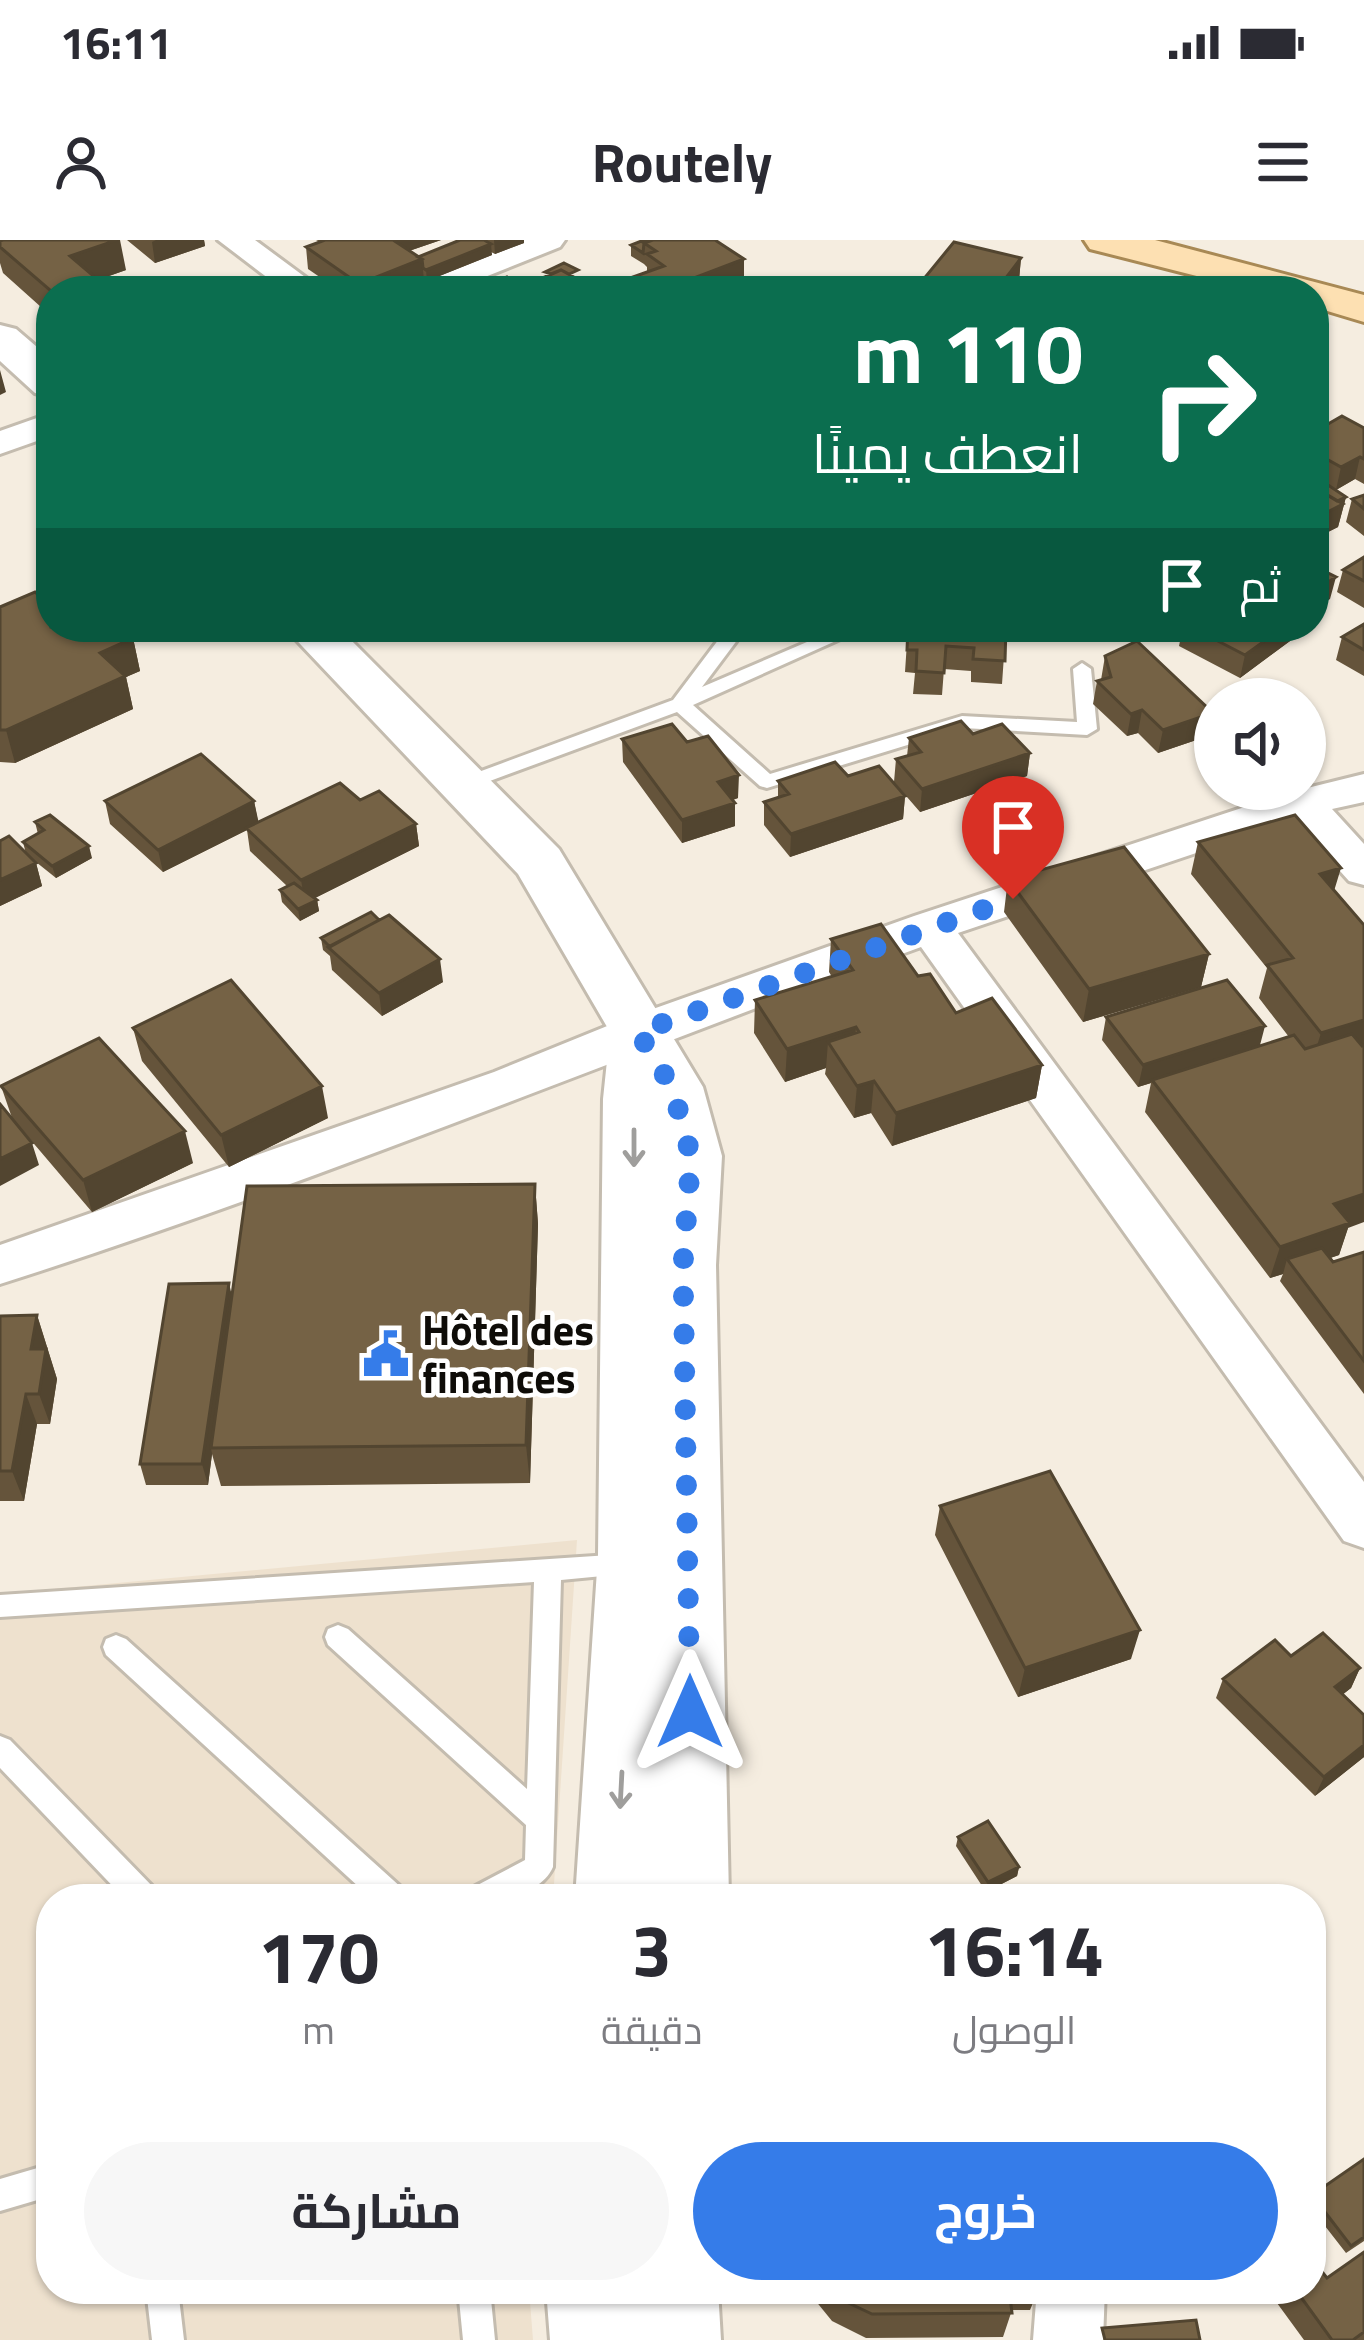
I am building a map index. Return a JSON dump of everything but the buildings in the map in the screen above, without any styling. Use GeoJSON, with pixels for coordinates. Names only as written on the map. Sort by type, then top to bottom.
{"type":"FeatureCollection","features":[{"type":"Feature","properties":{"kind":"main road"},"geometry":{"type":"LineString","coordinates":[[1105,240],[1248,276]]}},
{"type":"Feature","properties":{"kind":"main road"},"geometry":{"type":"LineString","coordinates":[[1329,298],[1364,309]]}},
{"type":"Feature","properties":{"kind":"main road"},"geometry":{"type":"LineString","coordinates":[[0,338],[36,370]]}},
{"type":"Feature","properties":{"kind":"main road"},"geometry":{"type":"LineString","coordinates":[[324,642],[539,862],[672,1087],[691,1156],[683,1265],[689,1884]]}},
{"type":"Feature","properties":{"kind":"main road"},"geometry":{"type":"LineString","coordinates":[[616,1884],[634,1565],[638,1032]]}},
{"type":"Feature","properties":{"kind":"main road"},"geometry":{"type":"LineString","coordinates":[[591,2304],[595,2340]]}},
{"type":"Feature","properties":{"kind":"main road"},"geometry":{"type":"LineString","coordinates":[[675,2304],[676,2340]]}},
{"type":"Feature","properties":{"kind":"street"},"geometry":{"type":"LineString","coordinates":[[234,240],[286,276]]}},
{"type":"Feature","properties":{"kind":"street"},"geometry":{"type":"LineString","coordinates":[[459,276],[549,240]]}},
{"type":"Feature","properties":{"kind":"street"},"geometry":{"type":"LineString","coordinates":[[0,443],[36,430]]}},
{"type":"Feature","properties":{"kind":"street"},"geometry":{"type":"LineString","coordinates":[[1326,797],[1364,788]]}},
{"type":"Feature","properties":{"kind":"street"},"geometry":{"type":"LineString","coordinates":[[0,1265],[511,1084],[638,1032],[930,927],[1281,810]]}},
{"type":"Feature","properties":{"kind":"street"},"geometry":{"type":"LineString","coordinates":[[1308,810],[1364,871]]}},
{"type":"Feature","properties":{"kind":"street"},"geometry":{"type":"LineString","coordinates":[[930,927],[1364,1526]]}},
{"type":"Feature","properties":{"kind":"street"},"geometry":{"type":"LineString","coordinates":[[1068,2340],[1070,2304]]}},
{"type":"Feature","properties":{"kind":"lane"},"geometry":{"type":"LineString","coordinates":[[680,704],[728,642]]}},
{"type":"Feature","properties":{"kind":"lane"},"geometry":{"type":"LineString","coordinates":[[464,784],[680,704],[823,642]]}},
{"type":"Feature","properties":{"kind":"lane"},"geometry":{"type":"LineString","coordinates":[[680,704],[767,782],[962,722],[1087,729],[1082,670]]}},
{"type":"Feature","properties":{"kind":"lane"},"geometry":{"type":"LineString","coordinates":[[0,1606],[634,1565]]}},
{"type":"Feature","properties":{"kind":"lane"},"geometry":{"type":"LineString","coordinates":[[508,1884],[539,1867],[548,1570]]}},
{"type":"Feature","properties":{"kind":"lane"},"geometry":{"type":"LineString","coordinates":[[338,1637],[541,1820]]}},
{"type":"Feature","properties":{"kind":"lane"},"geometry":{"type":"LineString","coordinates":[[116,1647],[377,1884]]}},
{"type":"Feature","properties":{"kind":"lane"},"geometry":{"type":"LineString","coordinates":[[0,1749],[130,1884]]}},
{"type":"Feature","properties":{"kind":"lane"},"geometry":{"type":"LineString","coordinates":[[0,2194],[36,2184]]}},
{"type":"Feature","properties":{"kind":"lane"},"geometry":{"type":"LineString","coordinates":[[164,2304],[168,2340]]}},
{"type":"Feature","properties":{"kind":"lane"},"geometry":{"type":"LineString","coordinates":[[475,2304],[478,2340]]}},
{"type":"Feature","properties":{"kind":"shaded area"},"geometry":{"type":"Polygon","coordinates":[[[577,1540],[554,1884],[36,1884],[36,2304],[530,2304],[533,2340],[0,2340],[0,1594],[577,1540]]]}},
{"type":"Feature","properties":{"kind":"place","name":"Hôtel des finances"},"geometry":{"type":"Point","coordinates":[386,1354]}},
{"type":"Feature","properties":{"kind":"route"},"geometry":{"type":"LineString","coordinates":[[690,1712],[683,1265],[691,1156],[672,1087],[638,1032],[1013,899]]}}]}
